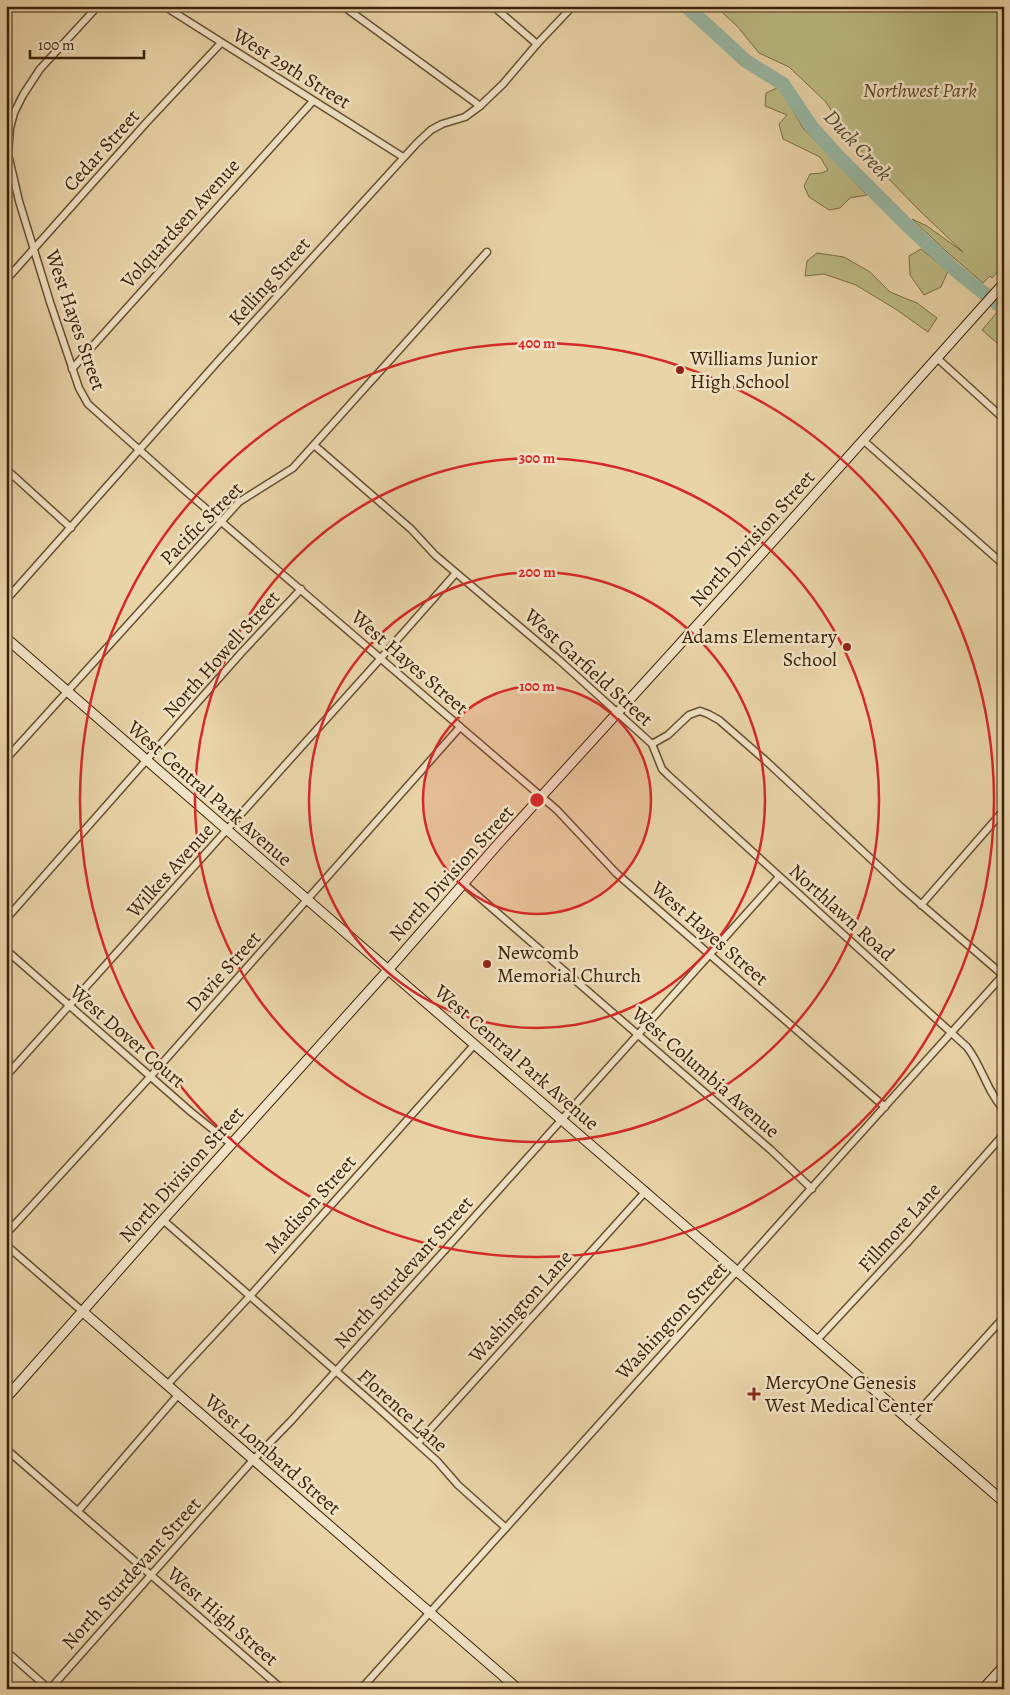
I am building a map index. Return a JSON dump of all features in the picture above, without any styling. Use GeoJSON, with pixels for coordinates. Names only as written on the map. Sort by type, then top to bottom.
{"type":"FeatureCollection","features":[{"type":"Feature","properties":{"kind":"main road","name":"North Division Street"},"geometry":{"type":"LineString","coordinates":[[6,1398],[463,884],[1004,283]]}},
{"type":"Feature","properties":{"kind":"main road","name":"West Central Park Avenue"},"geometry":{"type":"LineString","coordinates":[[6,638],[307,901],[562,1118],[909,1422],[1004,1502]]}},
{"type":"Feature","properties":{"kind":"main road","name":"West Lombard Street"},"geometry":{"type":"LineString","coordinates":[[82,1311],[518,1689]]}},
{"type":"Feature","properties":{"kind":"main road"},"geometry":{"type":"LineString","coordinates":[[983,1689],[1004,1666]]}},
{"type":"Feature","properties":{"kind":"street","name":"West Hayes Street"},"geometry":{"type":"LineString","coordinates":[[98,6],[40,69],[22,95],[10,128],[8,154],[34,250],[72,369],[79,388],[88,404],[541,797],[577,830],[616,874],[885,1107]]}},
{"type":"Feature","properties":{"kind":"street","name":"West 29th Street"},"geometry":{"type":"LineString","coordinates":[[164,6],[403,157]]}},
{"type":"Feature","properties":{"kind":"street"},"geometry":{"type":"LineString","coordinates":[[343,6],[480,106]]}},
{"type":"Feature","properties":{"kind":"street"},"geometry":{"type":"LineString","coordinates":[[493,6],[537,44]]}},
{"type":"Feature","properties":{"kind":"street","name":"Kelling Street"},"geometry":{"type":"LineString","coordinates":[[6,600],[219,360],[403,157],[431,130],[442,124],[465,117],[480,106],[503,84],[573,6]]}},
{"type":"Feature","properties":{"kind":"street","name":"Cedar Street"},"geometry":{"type":"LineString","coordinates":[[6,280],[146,123],[221,43]]}},
{"type":"Feature","properties":{"kind":"street","name":"Volquardsen Avenue"},"geometry":{"type":"LineString","coordinates":[[72,369],[313,100]]}},
{"type":"Feature","properties":{"kind":"street","name":"Pacific Street"},"geometry":{"type":"LineString","coordinates":[[6,759],[239,502],[293,468],[487,252]]}},
{"type":"Feature","properties":{"kind":"street"},"geometry":{"type":"LineString","coordinates":[[937,358],[1004,419]]}},
{"type":"Feature","properties":{"kind":"street"},"geometry":{"type":"LineString","coordinates":[[863,440],[1004,565]]}},
{"type":"Feature","properties":{"kind":"street","name":"West Garfield Street"},"geometry":{"type":"LineString","coordinates":[[314,445],[411,529],[435,555],[559,660],[652,744],[668,735],[688,715],[700,711],[719,720],[765,760],[921,905],[1003,975]]}},
{"type":"Feature","properties":{"kind":"street"},"geometry":{"type":"LineString","coordinates":[[6,469],[71,528]]}},
{"type":"Feature","properties":{"kind":"street","name":"Wilkes Avenue"},"geometry":{"type":"LineString","coordinates":[[6,1076],[456,573]]}},
{"type":"Feature","properties":{"kind":"street","name":"North Howell Street"},"geometry":{"type":"LineString","coordinates":[[6,919],[242,652],[301,589]]}},
{"type":"Feature","properties":{"kind":"street","name":"Davie Street"},"geometry":{"type":"LineString","coordinates":[[6,1234],[150,1077],[460,728]]}},
{"type":"Feature","properties":{"kind":"street","name":"Northlawn Road"},"geometry":{"type":"LineString","coordinates":[[652,744],[662,769],[668,775],[967,1047],[974,1056],[994,1099],[1004,1110]]}},
{"type":"Feature","properties":{"kind":"street"},"geometry":{"type":"LineString","coordinates":[[921,905],[1004,810]]}},
{"type":"Feature","properties":{"kind":"street","name":"North Sturdevant Street"},"geometry":{"type":"LineString","coordinates":[[49,1689],[779,877]]}},
{"type":"Feature","properties":{"kind":"street","name":"West Columbia Avenue"},"geometry":{"type":"LineString","coordinates":[[463,884],[771,1150],[812,1189]]}},
{"type":"Feature","properties":{"kind":"street","name":"West Dover Court"},"geometry":{"type":"LineString","coordinates":[[6,950],[150,1077],[231,1144]]}},
{"type":"Feature","properties":{"kind":"street","name":"Washington Street"},"geometry":{"type":"LineString","coordinates":[[361,1689],[1003,975]]}},
{"type":"Feature","properties":{"kind":"street","name":"Madison Street"},"geometry":{"type":"LineString","coordinates":[[167,1385],[250,1296],[475,1044]]}},
{"type":"Feature","properties":{"kind":"street","name":"Fillmore Lane"},"geometry":{"type":"LineString","coordinates":[[817,1340],[908,1242],[1004,1134]]}},
{"type":"Feature","properties":{"kind":"street","name":"Washington Lane"},"geometry":{"type":"LineString","coordinates":[[418,1443],[646,1191]]}},
{"type":"Feature","properties":{"kind":"street","name":"Florence Lane"},"geometry":{"type":"LineString","coordinates":[[163,1220],[418,1443],[458,1485],[506,1528]]}},
{"type":"Feature","properties":{"kind":"street","name":"West Lombard Street"},"geometry":{"type":"LineString","coordinates":[[6,1246],[82,1311]]}},
{"type":"Feature","properties":{"kind":"street"},"geometry":{"type":"LineString","coordinates":[[909,1422],[1004,1317]]}},
{"type":"Feature","properties":{"kind":"street"},"geometry":{"type":"LineString","coordinates":[[78,1511],[178,1395]]}},
{"type":"Feature","properties":{"kind":"street","name":"West High Street"},"geometry":{"type":"LineString","coordinates":[[6,1449],[282,1689]]}},
{"type":"Feature","properties":{"kind":"street"},"geometry":{"type":"LineString","coordinates":[[6,1652],[49,1689]]}},
{"type":"Feature","properties":{"kind":"green space","name":"Northwest Park"},"geometry":{"type":"Polygon","coordinates":[[[715,6],[1004,6],[1004,265],[992,278],[990,276],[983,283],[912,219],[927,226],[963,252],[847,136],[826,102],[789,67],[759,53],[737,26],[715,6]]]}},
{"type":"Feature","properties":{"kind":"green space"},"geometry":{"type":"Polygon","coordinates":[[[779,87],[803,128],[867,195],[850,198],[840,208],[829,210],[809,197],[804,186],[810,174],[822,173],[828,170],[820,157],[783,139],[779,124],[787,115],[765,106],[766,93],[779,87]]]}},
{"type":"Feature","properties":{"kind":"green space"},"geometry":{"type":"Polygon","coordinates":[[[921,249],[948,271],[941,287],[924,295],[910,275],[909,256],[921,249]]]}},
{"type":"Feature","properties":{"kind":"green space"},"geometry":{"type":"Polygon","coordinates":[[[817,253],[844,257],[870,272],[890,292],[917,303],[937,318],[928,332],[856,285],[824,274],[805,276],[807,261],[817,253]]]}},
{"type":"Feature","properties":{"kind":"green space"},"geometry":{"type":"Polygon","coordinates":[[[1004,304],[1004,349],[982,330],[1004,304]]]}},
{"type":"Feature","properties":{"kind":"waterway","name":"Duck Creek"},"geometry":{"type":"LineString","coordinates":[[686,6],[746,61],[783,84],[811,126],[836,154],[955,270],[1004,309]]}},
{"type":"Feature","properties":{"kind":"place","name":"Williams Junior High School"},"geometry":{"type":"Point","coordinates":[680,370]}},
{"type":"Feature","properties":{"kind":"place","name":"Adams Elementary School"},"geometry":{"type":"Point","coordinates":[847,647]}},
{"type":"Feature","properties":{"kind":"place","name":"Newcomb Memorial Church"},"geometry":{"type":"Point","coordinates":[487,964]}},
{"type":"Feature","properties":{"kind":"place","name":"MercyOne Genesis West Medical Center"},"geometry":{"type":"Point","coordinates":[754,1394]}}]}
